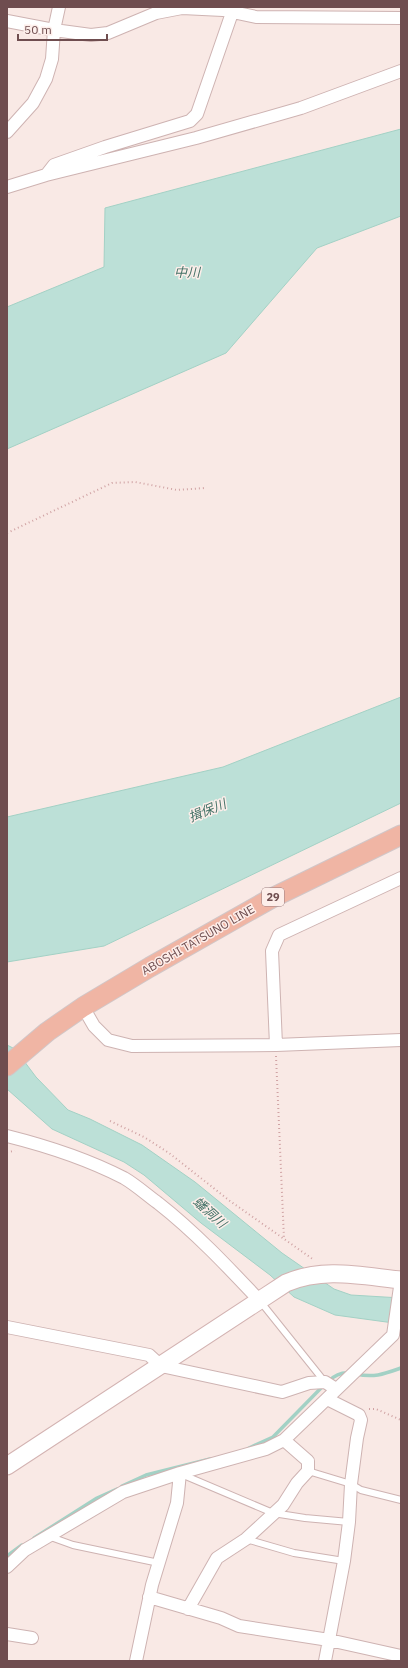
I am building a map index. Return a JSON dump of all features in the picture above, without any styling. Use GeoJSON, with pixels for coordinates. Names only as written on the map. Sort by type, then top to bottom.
{"type":"FeatureCollection","features":[{"type":"Feature","properties":{"kind":"main road","name":"ABOSHI TATSUNO LINE"},"geometry":{"type":"LineString","coordinates":[[7,1066],[46,1032],[83,1007],[150,967],[272,898],[401,835]]}},
{"type":"Feature","properties":{"kind":"street"},"geometry":{"type":"LineString","coordinates":[[7,132],[33,103],[46,79],[52,59],[54,30],[58,7]]}},
{"type":"Feature","properties":{"kind":"street"},"geometry":{"type":"LineString","coordinates":[[7,21],[91,35],[108,33],[156,13],[182,8],[233,10],[256,17],[401,18]]}},
{"type":"Feature","properties":{"kind":"street"},"geometry":{"type":"LineString","coordinates":[[46,175],[54,165],[104,147],[190,121],[197,114],[228,20],[233,10]]}},
{"type":"Feature","properties":{"kind":"street"},"geometry":{"type":"LineString","coordinates":[[7,187],[46,175],[196,138],[294,110],[401,71]]}},
{"type":"Feature","properties":{"kind":"street"},"geometry":{"type":"LineString","coordinates":[[276,1045],[272,951],[279,935],[401,878]]}},
{"type":"Feature","properties":{"kind":"street"},"geometry":{"type":"LineString","coordinates":[[83,1007],[94,1026],[108,1040],[132,1046],[276,1045],[401,1040]]}},
{"type":"Feature","properties":{"kind":"street"},"geometry":{"type":"LineString","coordinates":[[7,1136],[92,1163],[125,1179],[171,1213],[213,1250],[259,1300]]}},
{"type":"Feature","properties":{"kind":"street"},"geometry":{"type":"LineString","coordinates":[[7,1466],[161,1366],[278,1287],[307,1275],[333,1274],[401,1280],[393,1335],[284,1440],[266,1449],[180,1473],[123,1492],[25,1550],[7,1567]]}},
{"type":"Feature","properties":{"kind":"street"},"geometry":{"type":"LineString","coordinates":[[7,1327],[149,1355],[161,1366],[282,1392],[309,1383],[325,1382],[336,1389]]}},
{"type":"Feature","properties":{"kind":"street"},"geometry":{"type":"LineString","coordinates":[[325,1661],[344,1561],[349,1522],[350,1484],[361,1420],[359,1415],[327,1399]]}},
{"type":"Feature","properties":{"kind":"street"},"geometry":{"type":"LineString","coordinates":[[188,1609],[217,1558],[246,1539],[282,1505],[297,1483],[308,1471],[308,1461],[284,1440]]}},
{"type":"Feature","properties":{"kind":"street"},"geometry":{"type":"LineString","coordinates":[[136,1661],[149,1597],[177,1503],[180,1473]]}},
{"type":"Feature","properties":{"kind":"street"},"geometry":{"type":"LineString","coordinates":[[149,1597],[221,1618],[239,1626],[329,1640],[401,1656]]}},
{"type":"Feature","properties":{"kind":"street"},"geometry":{"type":"LineString","coordinates":[[7,1634],[32,1638]]}},
{"type":"Feature","properties":{"kind":"lane"},"geometry":{"type":"LineString","coordinates":[[259,1300],[325,1382]]}},
{"type":"Feature","properties":{"kind":"lane"},"geometry":{"type":"LineString","coordinates":[[308,1471],[350,1484],[361,1490],[401,1500]]}},
{"type":"Feature","properties":{"kind":"lane"},"geometry":{"type":"LineString","coordinates":[[180,1473],[273,1513],[305,1518],[349,1522]]}},
{"type":"Feature","properties":{"kind":"lane"},"geometry":{"type":"LineString","coordinates":[[48,1536],[73,1545],[159,1563]]}},
{"type":"Feature","properties":{"kind":"lane"},"geometry":{"type":"LineString","coordinates":[[246,1539],[294,1554],[344,1561]]}},
{"type":"Feature","properties":{"kind":"path"},"geometry":{"type":"LineString","coordinates":[[7,533],[112,483],[135,482],[177,490],[205,488]]}},
{"type":"Feature","properties":{"kind":"path"},"geometry":{"type":"LineString","coordinates":[[276,1045],[284,1239]]}},
{"type":"Feature","properties":{"kind":"path"},"geometry":{"type":"LineString","coordinates":[[110,1121],[144,1137],[169,1154],[230,1201],[314,1261]]}},
{"type":"Feature","properties":{"kind":"path"},"geometry":{"type":"LineString","coordinates":[[359,1415],[367,1410],[376,1408],[401,1420]]}},
{"type":"Feature","properties":{"kind":"water","name":"中川"},"geometry":{"type":"Polygon","coordinates":[[[401,129],[401,216],[317,248],[226,353],[7,449],[7,307],[104,267],[105,208],[401,129]]]}},
{"type":"Feature","properties":{"kind":"water","name":"揖保川"},"geometry":{"type":"Polygon","coordinates":[[[401,697],[401,803],[104,946],[7,962],[7,817],[223,767],[401,697]]]}},
{"type":"Feature","properties":{"kind":"water","name":"蟠洞川"},"geometry":{"type":"Polygon","coordinates":[[[7,1045],[15,1049],[36,1077],[68,1110],[90,1119],[142,1145],[195,1182],[282,1253],[334,1289],[351,1295],[401,1298],[401,1324],[335,1315],[294,1297],[270,1275],[201,1223],[144,1175],[124,1162],[52,1129],[7,1089],[7,1045]]]}},
{"type":"Feature","properties":{"kind":"waterway"},"geometry":{"type":"LineString","coordinates":[[356,1374],[368,1376],[379,1375],[401,1368]]}},
{"type":"Feature","properties":{"kind":"waterway"},"geometry":{"type":"LineString","coordinates":[[329,1381],[338,1374],[350,1373]]}},
{"type":"Feature","properties":{"kind":"waterway"},"geometry":{"type":"LineString","coordinates":[[249,1448],[273,1437],[324,1385]]}},
{"type":"Feature","properties":{"kind":"waterway"},"geometry":{"type":"LineString","coordinates":[[122,1486],[146,1475],[210,1459]]}},
{"type":"Feature","properties":{"kind":"waterway"},"geometry":{"type":"LineString","coordinates":[[34,1538],[97,1498],[117,1489]]}},
{"type":"Feature","properties":{"kind":"waterway"},"geometry":{"type":"LineString","coordinates":[[7,1556],[22,1545]]}}]}
